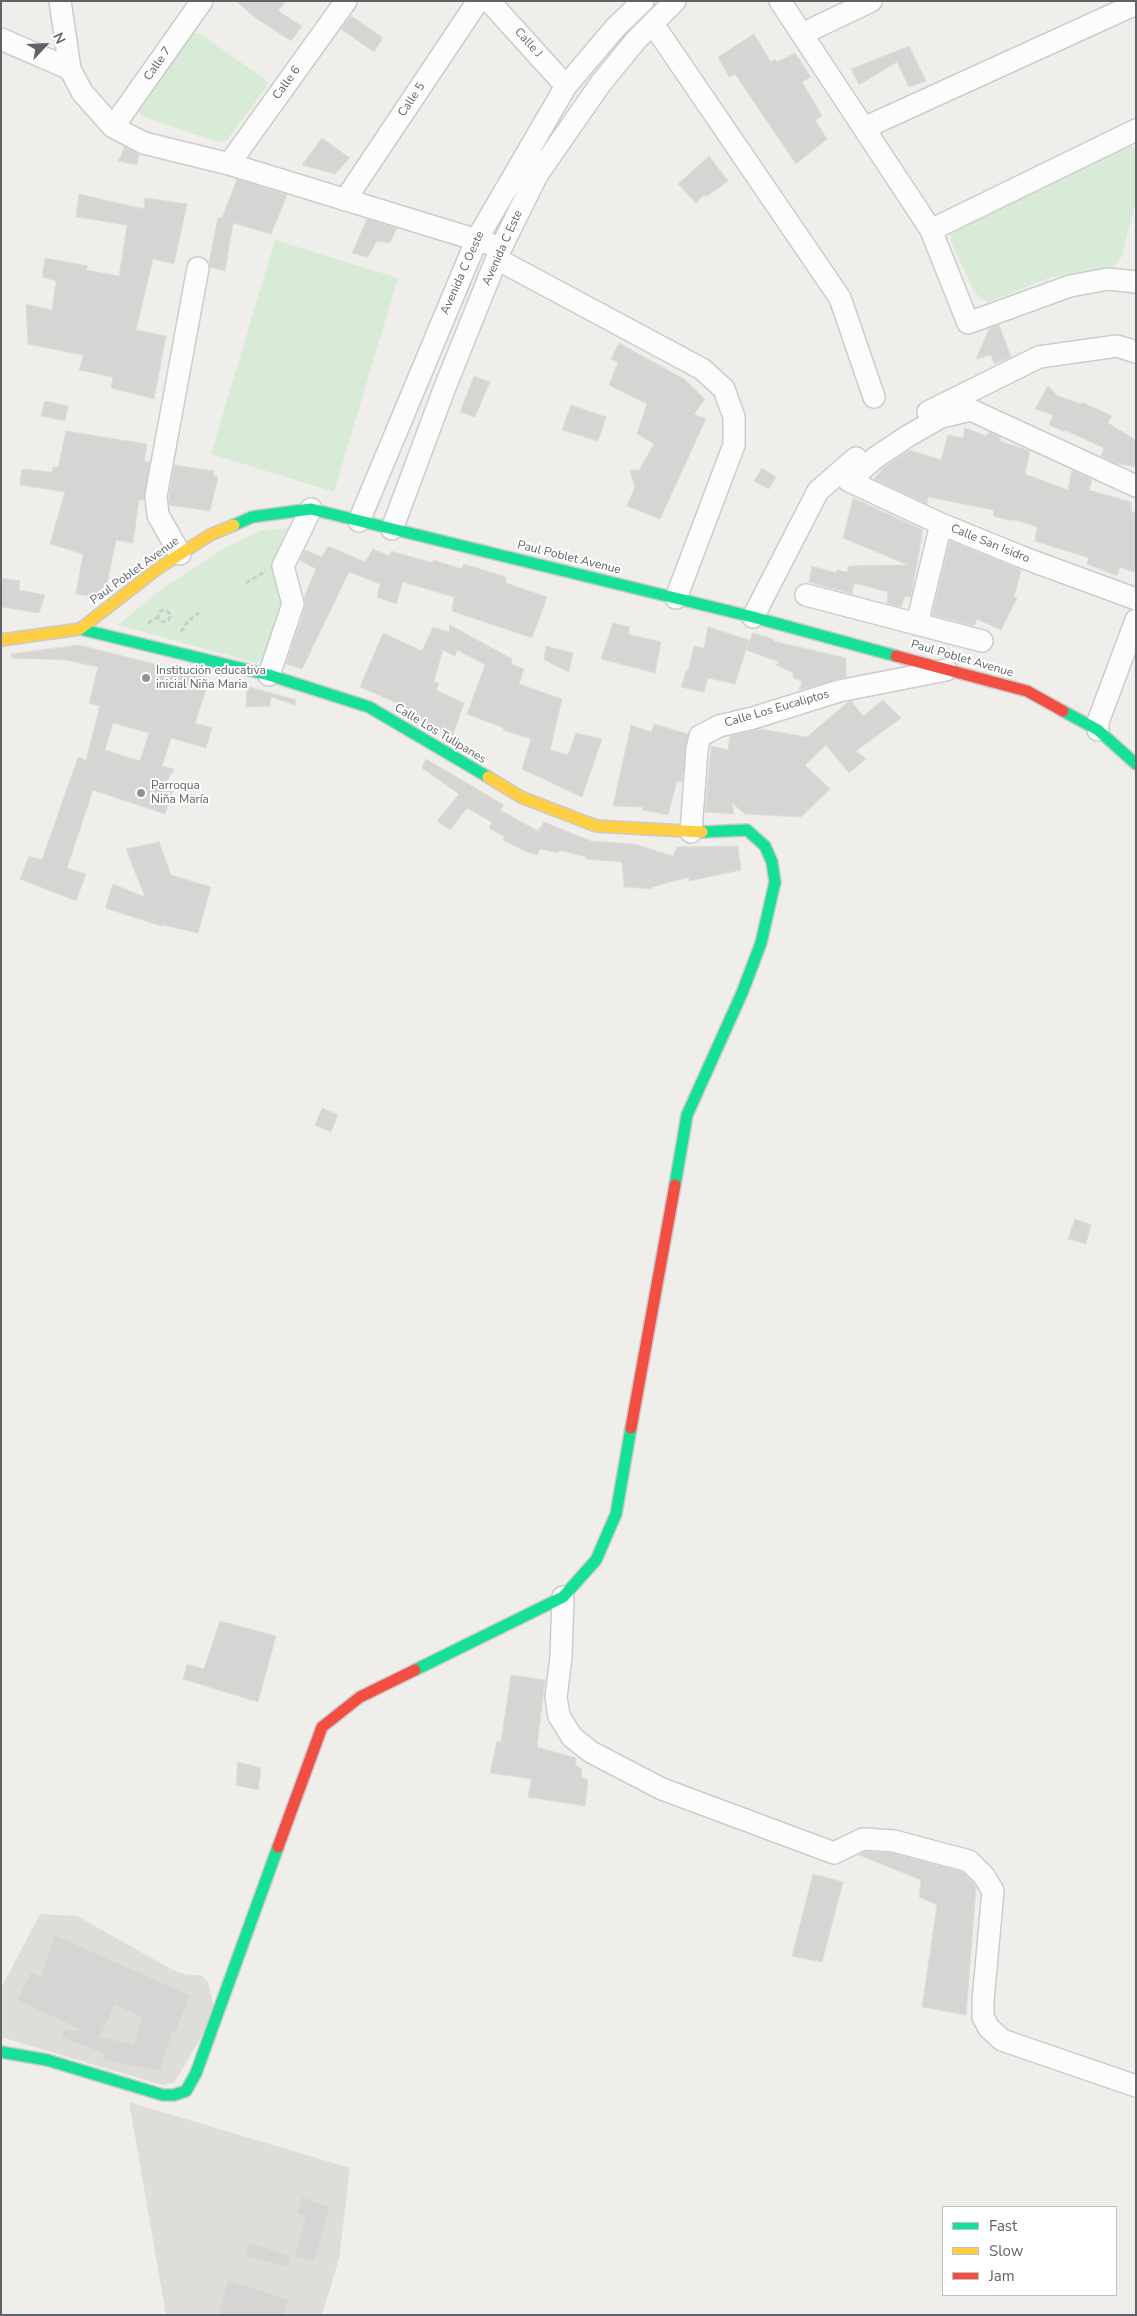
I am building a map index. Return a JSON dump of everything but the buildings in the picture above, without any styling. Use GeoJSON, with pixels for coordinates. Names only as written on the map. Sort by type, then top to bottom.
{"type":"FeatureCollection","features":[{"type":"Feature","properties":{"kind":"street"},"geometry":{"type":"LineString","coordinates":[[60,1],[70,69],[82,92],[113,127],[144,143],[229,164],[477,239],[702,369],[724,389],[734,417],[734,445],[676,598]]}},
{"type":"Feature","properties":{"kind":"street","name":"Calle 7"},"geometry":{"type":"LineString","coordinates":[[113,127],[202,1]]}},
{"type":"Feature","properties":{"kind":"street","name":"Calle 6"},"geometry":{"type":"LineString","coordinates":[[229,164],[346,1]]}},
{"type":"Feature","properties":{"kind":"street","name":"Calle 5"},"geometry":{"type":"LineString","coordinates":[[345,200],[478,1]]}},
{"type":"Feature","properties":{"kind":"street","name":"Calle J"},"geometry":{"type":"LineString","coordinates":[[489,1],[566,86]]}},
{"type":"Feature","properties":{"kind":"street","name":"Avenida C Oeste"},"geometry":{"type":"LineString","coordinates":[[359,521],[477,239],[566,86],[615,28],[643,1]]}},
{"type":"Feature","properties":{"kind":"street","name":"Avenida C Este"},"geometry":{"type":"LineString","coordinates":[[392,529],[445,387],[499,253],[537,175],[574,120],[625,54],[675,1]]}},
{"type":"Feature","properties":{"kind":"street"},"geometry":{"type":"LineString","coordinates":[[780,1],[931,230],[968,323],[1070,286],[1108,279],[1136,280]]}},
{"type":"Feature","properties":{"kind":"street"},"geometry":{"type":"LineString","coordinates":[[802,34],[872,1]]}},
{"type":"Feature","properties":{"kind":"street"},"geometry":{"type":"LineString","coordinates":[[864,128],[1136,4]]}},
{"type":"Feature","properties":{"kind":"street"},"geometry":{"type":"LineString","coordinates":[[653,24],[840,298],[874,397]]}},
{"type":"Feature","properties":{"kind":"street"},"geometry":{"type":"LineString","coordinates":[[1,39],[70,69]]}},
{"type":"Feature","properties":{"kind":"street"},"geometry":{"type":"LineString","coordinates":[[931,230],[1136,130]]}},
{"type":"Feature","properties":{"kind":"street"},"geometry":{"type":"LineString","coordinates":[[180,554],[158,515],[156,496],[198,268]]}},
{"type":"Feature","properties":{"kind":"street"},"geometry":{"type":"LineString","coordinates":[[753,617],[818,491],[876,440],[955,398],[1039,357],[1117,346],[1136,352]]}},
{"type":"Feature","properties":{"kind":"street","name":"Calle San Isidro"},"geometry":{"type":"LineString","coordinates":[[1136,486],[971,410],[941,417],[875,458],[849,480],[941,524],[1026,560],[1136,599]]}},
{"type":"Feature","properties":{"kind":"street"},"geometry":{"type":"LineString","coordinates":[[269,675],[293,602],[283,566],[310,509]]}},
{"type":"Feature","properties":{"kind":"street","name":"Paul Poblet Avenue"},"geometry":{"type":"LineString","coordinates":[[80,629],[160,566],[210,535],[252,516],[310,509],[753,617],[1027,691],[1098,730],[1136,764]]}},
{"type":"Feature","properties":{"kind":"street"},"geometry":{"type":"LineString","coordinates":[[916,624],[941,524]]}},
{"type":"Feature","properties":{"kind":"street"},"geometry":{"type":"LineString","coordinates":[[806,596],[982,641]]}},
{"type":"Feature","properties":{"kind":"street"},"geometry":{"type":"LineString","coordinates":[[1098,730],[1098,722],[1136,620]]}},
{"type":"Feature","properties":{"kind":"street"},"geometry":{"type":"LineString","coordinates":[[1,640],[80,629]]}},
{"type":"Feature","properties":{"kind":"street","name":"Calle Los Tulipanes"},"geometry":{"type":"LineString","coordinates":[[80,629],[269,675],[369,707],[521,797],[596,826],[691,832],[747,830],[765,846],[772,862],[775,882],[761,943],[742,993],[688,1115],[616,1514],[596,1560],[563,1598]]}},
{"type":"Feature","properties":{"kind":"street","name":"Calle Los Eucaliptos"},"geometry":{"type":"LineString","coordinates":[[691,832],[697,749],[700,736],[719,726],[753,718],[839,691],[951,669]]}},
{"type":"Feature","properties":{"kind":"street"},"geometry":{"type":"LineString","coordinates":[[1,2052],[47,2060],[163,2095],[174,2095],[186,2091],[196,2073],[322,1727],[360,1697],[563,1598],[561,1657],[556,1697],[559,1716],[572,1737],[591,1752],[662,1789],[834,1853],[863,1839],[894,1841],[969,1861],[984,1876],[992,1891],[983,2001],[983,2016],[989,2028],[1002,2040],[1136,2086]]}},
{"type":"Feature","properties":{"kind":"path"},"geometry":{"type":"LineString","coordinates":[[246,583],[269,569]]}},
{"type":"Feature","properties":{"kind":"path"},"geometry":{"type":"LineString","coordinates":[[163,610],[167,610],[170,613],[170,619],[167,622],[161,621],[158,614],[163,610]]}},
{"type":"Feature","properties":{"kind":"path"},"geometry":{"type":"LineString","coordinates":[[180,635],[188,621],[199,614]]}},
{"type":"Feature","properties":{"kind":"shaded area"},"geometry":{"type":"Polygon","coordinates":[[[40,1914],[77,1916],[173,1970],[184,1974],[202,1976],[208,1982],[213,2004],[210,2022],[174,2083],[162,2085],[1,2037],[1,1988],[40,1914]]]}},
{"type":"Feature","properties":{"kind":"shaded area"},"geometry":{"type":"Polygon","coordinates":[[[129,2102],[350,2168],[339,2259],[322,2315],[166,2315],[129,2102]]]}},
{"type":"Feature","properties":{"kind":"green space"},"geometry":{"type":"Polygon","coordinates":[[[193,32],[200,34],[265,79],[267,83],[265,89],[226,141],[218,142],[141,116],[139,110],[193,32]]]}},
{"type":"Feature","properties":{"kind":"green space"},"geometry":{"type":"Polygon","coordinates":[[[1128,146],[1136,148],[1136,202],[1121,258],[1115,265],[1108,269],[1077,272],[1046,279],[989,302],[981,299],[974,291],[951,242],[951,230],[957,223],[1128,146]]]}},
{"type":"Feature","properties":{"kind":"green space"},"geometry":{"type":"Polygon","coordinates":[[[275,240],[398,278],[334,492],[211,454],[275,240]]]}},
{"type":"Feature","properties":{"kind":"green space"},"geometry":{"type":"Polygon","coordinates":[[[296,527],[290,604],[268,658],[256,663],[118,625],[164,587],[225,548],[260,531],[296,527]]]}},
{"type":"Feature","properties":{"kind":"traffic: fast"},"geometry":{"type":"LineString","coordinates":[[234,525],[252,517],[311,509],[753,617],[896,656]]}},
{"type":"Feature","properties":{"kind":"traffic: fast"},"geometry":{"type":"LineString","coordinates":[[80,629],[269,675],[369,707],[488,777]]}},
{"type":"Feature","properties":{"kind":"traffic: fast"},"geometry":{"type":"LineString","coordinates":[[1063,711],[1098,730],[1136,764]]}},
{"type":"Feature","properties":{"kind":"traffic: fast"},"geometry":{"type":"LineString","coordinates":[[675,1185],[687,1115],[742,993],[761,943],[775,882],[772,862],[765,846],[747,830],[702,832]]}},
{"type":"Feature","properties":{"kind":"traffic: fast"},"geometry":{"type":"LineString","coordinates":[[415,1670],[563,1597],[596,1560],[616,1514],[631,1428]]}},
{"type":"Feature","properties":{"kind":"traffic: fast"},"geometry":{"type":"LineString","coordinates":[[1,2052],[47,2060],[163,2095],[174,2095],[186,2091],[196,2073],[278,1847]]}},
{"type":"Feature","properties":{"kind":"traffic: slow"},"geometry":{"type":"LineString","coordinates":[[1,640],[80,629],[160,567],[210,535],[234,525]]}},
{"type":"Feature","properties":{"kind":"traffic: slow"},"geometry":{"type":"LineString","coordinates":[[488,777],[521,797],[596,826],[702,832]]}},
{"type":"Feature","properties":{"kind":"traffic: jam"},"geometry":{"type":"LineString","coordinates":[[896,656],[1027,691],[1063,711]]}},
{"type":"Feature","properties":{"kind":"traffic: jam"},"geometry":{"type":"LineString","coordinates":[[631,1428],[675,1185]]}},
{"type":"Feature","properties":{"kind":"traffic: jam"},"geometry":{"type":"LineString","coordinates":[[278,1847],[322,1727],[360,1697],[415,1670]]}},
{"type":"Feature","properties":{"kind":"place","name":"Institución educativa inicial Niña Maria"},"geometry":{"type":"Point","coordinates":[146,678]}},
{"type":"Feature","properties":{"kind":"place","name":"Parroqua Niña María"},"geometry":{"type":"Point","coordinates":[141,793]}}]}
